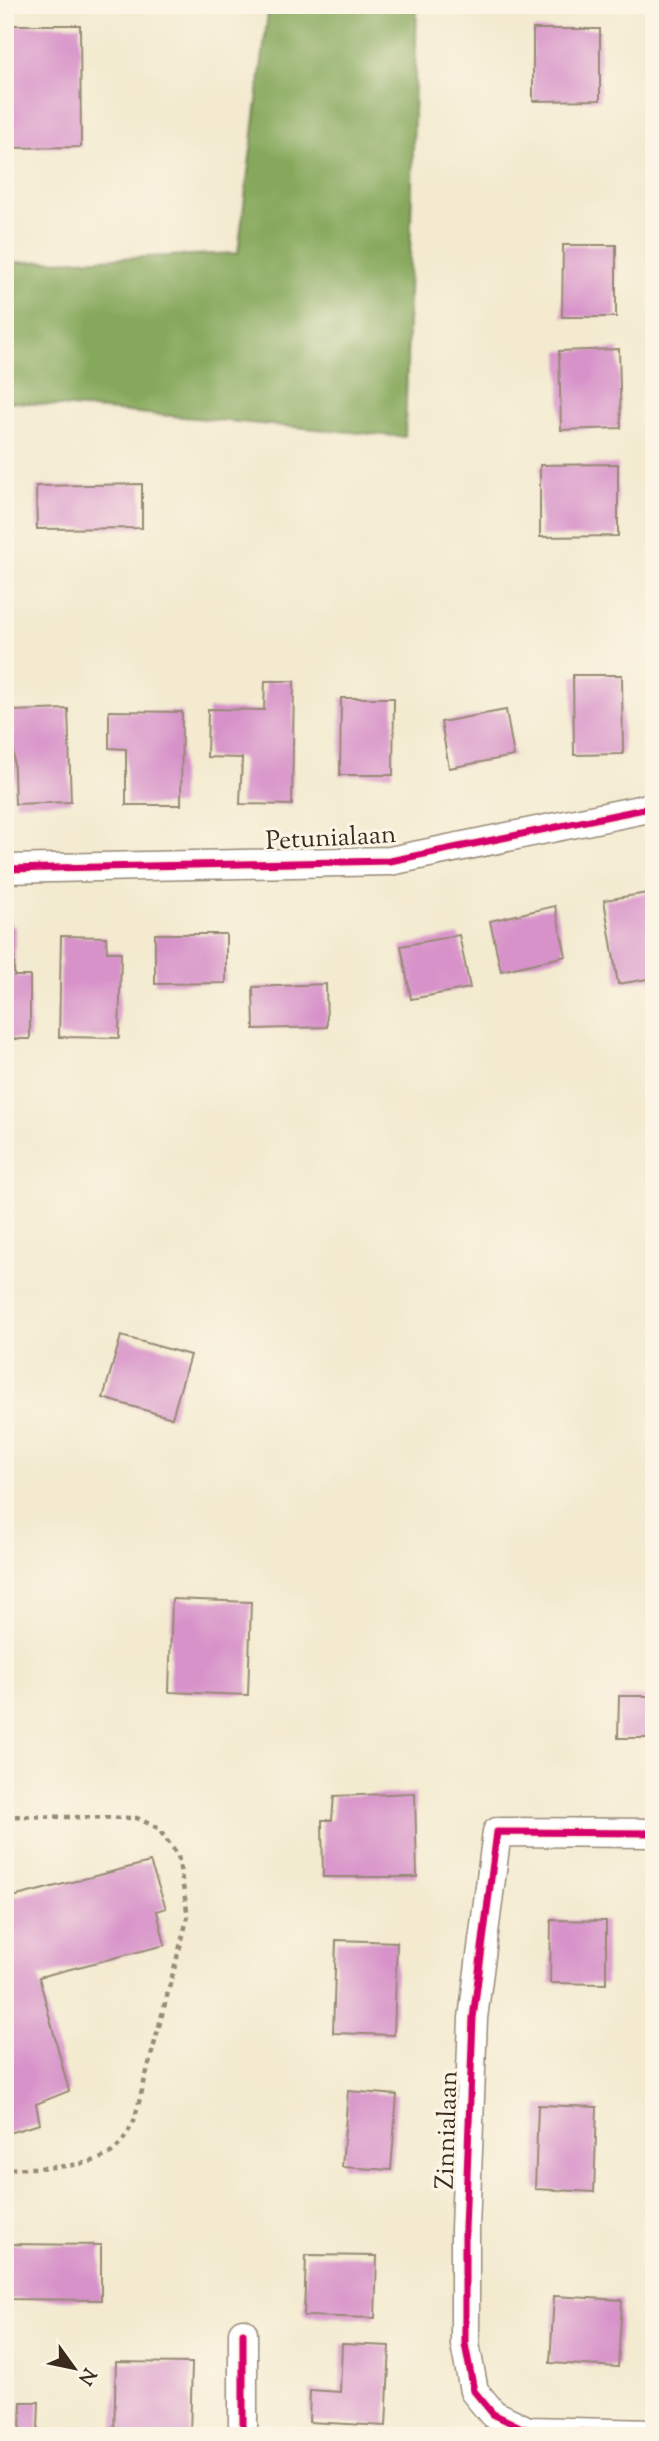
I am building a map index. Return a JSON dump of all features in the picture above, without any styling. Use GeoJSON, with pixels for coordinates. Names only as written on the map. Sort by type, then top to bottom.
{"type":"FeatureCollection","features":[{"type":"Feature","properties":{"kind":"street","name":"Petunialaan"},"geometry":{"type":"LineString","coordinates":[[5,869],[390,861],[654,807]]}},
{"type":"Feature","properties":{"kind":"street","name":"Zinnialaan"},"geometry":{"type":"LineString","coordinates":[[654,1833],[497,1832],[473,2018],[465,2230],[464,2344],[474,2391],[494,2414],[528,2431],[654,2434]]}},
{"type":"Feature","properties":{"kind":"street"},"geometry":{"type":"LineString","coordinates":[[243,2333],[243,2436]]}},
{"type":"Feature","properties":{"kind":"path"},"geometry":{"type":"LineString","coordinates":[[5,1816],[137,1818],[158,1828],[178,1856],[188,1916],[134,2122],[127,2135],[113,2151],[99,2160],[5,2169]]}},
{"type":"Feature","properties":{"kind":"green space"},"geometry":{"type":"Polygon","coordinates":[[[269,5],[417,5],[405,437],[5,401],[7,263],[238,253],[269,5]]]}},
{"type":"Feature","properties":{"kind":"building"},"geometry":{"type":"Polygon","coordinates":[[[5,25],[80,25],[81,147],[5,148],[5,25]]]}},
{"type":"Feature","properties":{"kind":"building"},"geometry":{"type":"Polygon","coordinates":[[[533,29],[600,29],[600,100],[533,101],[533,29]]]}},
{"type":"Feature","properties":{"kind":"building"},"geometry":{"type":"Polygon","coordinates":[[[563,245],[616,245],[616,317],[562,317],[563,245]]]}},
{"type":"Feature","properties":{"kind":"building"},"geometry":{"type":"Polygon","coordinates":[[[619,349],[621,428],[561,430],[559,351],[619,349]]]}},
{"type":"Feature","properties":{"kind":"building"},"geometry":{"type":"Polygon","coordinates":[[[618,464],[618,536],[540,537],[540,465],[618,464]]]}},
{"type":"Feature","properties":{"kind":"building"},"geometry":{"type":"Polygon","coordinates":[[[142,484],[142,528],[37,529],[36,486],[142,484]]]}},
{"type":"Feature","properties":{"kind":"building"},"geometry":{"type":"Polygon","coordinates":[[[573,675],[622,675],[623,754],[574,755],[573,675]]]}},
{"type":"Feature","properties":{"kind":"building"},"geometry":{"type":"Polygon","coordinates":[[[265,681],[294,681],[292,805],[240,804],[242,758],[207,757],[208,709],[264,710],[265,681]]]}},
{"type":"Feature","properties":{"kind":"building"},"geometry":{"type":"Polygon","coordinates":[[[341,698],[394,698],[393,775],[340,775],[341,698]]]}},
{"type":"Feature","properties":{"kind":"building"},"geometry":{"type":"Polygon","coordinates":[[[68,709],[71,802],[15,804],[12,711],[68,709]]]}},
{"type":"Feature","properties":{"kind":"building"},"geometry":{"type":"Polygon","coordinates":[[[506,710],[514,756],[449,768],[441,722],[506,710]]]}},
{"type":"Feature","properties":{"kind":"building"},"geometry":{"type":"Polygon","coordinates":[[[109,711],[182,712],[181,805],[126,805],[126,749],[109,748],[109,711]]]}},
{"type":"Feature","properties":{"kind":"building"},"geometry":{"type":"Polygon","coordinates":[[[654,892],[654,978],[618,984],[604,900],[654,892]]]}},
{"type":"Feature","properties":{"kind":"building"},"geometry":{"type":"Polygon","coordinates":[[[555,906],[566,956],[501,971],[490,921],[555,906]]]}},
{"type":"Feature","properties":{"kind":"building"},"geometry":{"type":"Polygon","coordinates":[[[5,926],[15,926],[14,976],[30,976],[30,1039],[5,1039],[5,926]]]}},
{"type":"Feature","properties":{"kind":"building"},"geometry":{"type":"Polygon","coordinates":[[[155,934],[226,934],[226,983],[155,984],[155,934]]]}},
{"type":"Feature","properties":{"kind":"building"},"geometry":{"type":"Polygon","coordinates":[[[459,935],[470,988],[411,999],[401,946],[459,935]]]}},
{"type":"Feature","properties":{"kind":"building"},"geometry":{"type":"Polygon","coordinates":[[[61,936],[106,937],[107,952],[121,952],[119,1038],[59,1037],[61,936]]]}},
{"type":"Feature","properties":{"kind":"building"},"geometry":{"type":"Polygon","coordinates":[[[326,984],[327,1027],[254,1029],[253,987],[326,984]]]}},
{"type":"Feature","properties":{"kind":"building"},"geometry":{"type":"Polygon","coordinates":[[[121,1336],[190,1355],[172,1418],[103,1398],[121,1336]]]}},
{"type":"Feature","properties":{"kind":"building"},"geometry":{"type":"Polygon","coordinates":[[[172,1599],[251,1602],[248,1695],[169,1692],[172,1599]]]}},
{"type":"Feature","properties":{"kind":"building"},"geometry":{"type":"Polygon","coordinates":[[[619,1696],[654,1696],[654,1738],[618,1738],[619,1696]]]}},
{"type":"Feature","properties":{"kind":"building"},"geometry":{"type":"Polygon","coordinates":[[[415,1793],[417,1877],[323,1877],[322,1820],[332,1820],[334,1796],[415,1793]]]}},
{"type":"Feature","properties":{"kind":"building"},"geometry":{"type":"Polygon","coordinates":[[[150,1862],[166,1908],[157,1911],[165,1945],[39,1977],[69,2091],[36,2104],[40,2124],[5,2134],[5,1899],[150,1862]]]}},
{"type":"Feature","properties":{"kind":"building"},"geometry":{"type":"Polygon","coordinates":[[[551,1920],[606,1921],[606,1984],[550,1983],[551,1920]]]}},
{"type":"Feature","properties":{"kind":"building"},"geometry":{"type":"Polygon","coordinates":[[[336,1940],[397,1942],[394,2035],[333,2033],[336,1940]]]}},
{"type":"Feature","properties":{"kind":"building"},"geometry":{"type":"Polygon","coordinates":[[[348,2091],[397,2095],[391,2170],[342,2167],[348,2091]]]}},
{"type":"Feature","properties":{"kind":"building"},"geometry":{"type":"Polygon","coordinates":[[[538,2105],[597,2107],[594,2192],[535,2189],[538,2105]]]}},
{"type":"Feature","properties":{"kind":"building"},"geometry":{"type":"Polygon","coordinates":[[[5,2244],[101,2245],[101,2300],[5,2299],[5,2244]]]}},
{"type":"Feature","properties":{"kind":"building"},"geometry":{"type":"Polygon","coordinates":[[[306,2255],[377,2256],[375,2318],[304,2316],[306,2255]]]}},
{"type":"Feature","properties":{"kind":"building"},"geometry":{"type":"Polygon","coordinates":[[[554,2296],[622,2300],[618,2367],[550,2363],[554,2296]]]}},
{"type":"Feature","properties":{"kind":"building"},"geometry":{"type":"Polygon","coordinates":[[[342,2344],[390,2346],[386,2426],[309,2422],[310,2390],[340,2392],[342,2344]]]}},
{"type":"Feature","properties":{"kind":"building"},"geometry":{"type":"Polygon","coordinates":[[[116,2362],[192,2363],[190,2436],[114,2436],[116,2362]]]}},
{"type":"Feature","properties":{"kind":"building"},"geometry":{"type":"Polygon","coordinates":[[[21,2402],[39,2402],[38,2430],[20,2430],[21,2402]]]}},
{"type":"Feature","properties":{"kind":"cycle path"},"geometry":{"type":"LineString","coordinates":[[5,869],[390,861],[654,807]]}},
{"type":"Feature","properties":{"kind":"cycle path"},"geometry":{"type":"LineString","coordinates":[[654,1833],[497,1832],[473,2018],[465,2229],[465,2344],[474,2391],[493,2414],[528,2431],[654,2434]]}},
{"type":"Feature","properties":{"kind":"cycle path"},"geometry":{"type":"LineString","coordinates":[[243,2333],[243,2436]]}}]}
